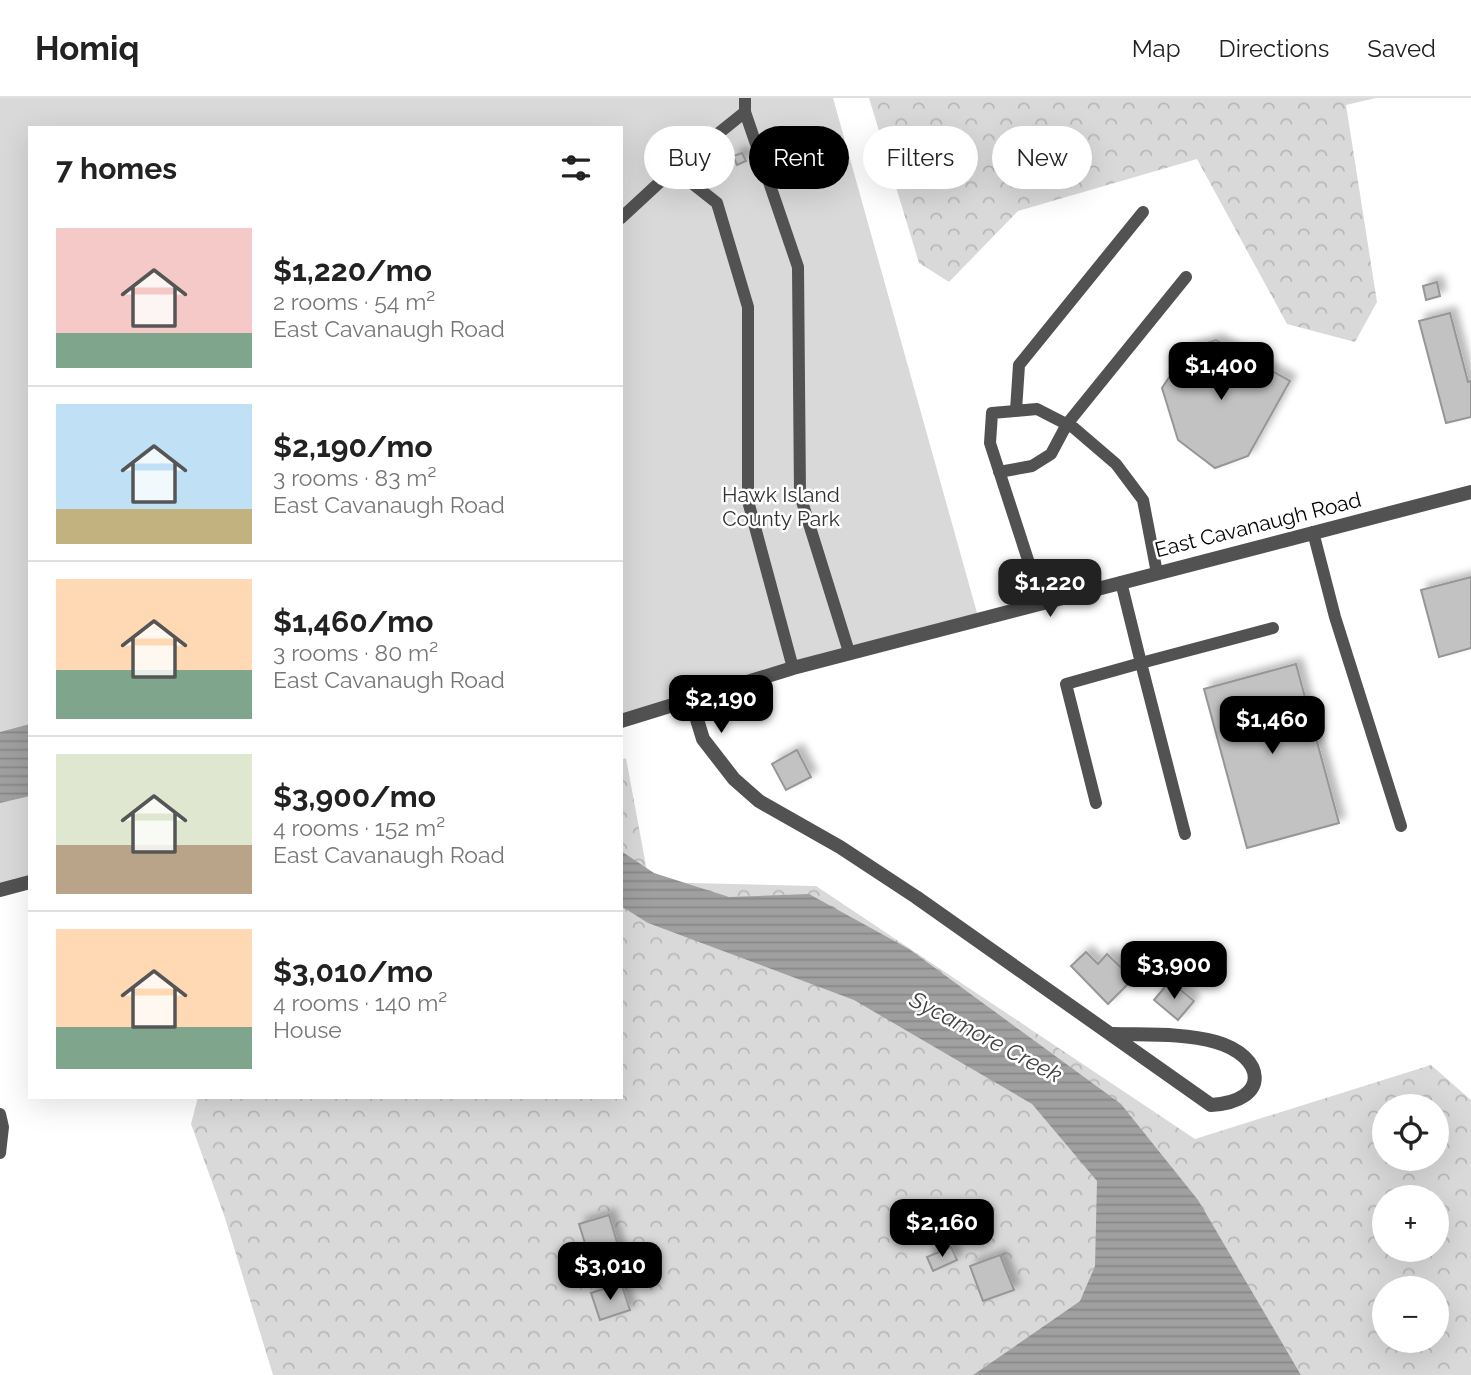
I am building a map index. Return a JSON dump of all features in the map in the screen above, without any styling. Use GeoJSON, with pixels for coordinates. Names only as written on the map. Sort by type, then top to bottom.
{"type":"FeatureCollection","features":[{"type":"Feature","properties":{"kind":"street","name":"East Cavanaugh Road"},"geometry":{"type":"LineString","coordinates":[[623,720],[849,652],[1471,492]]}},
{"type":"Feature","properties":{"kind":"street"},"geometry":{"type":"LineString","coordinates":[[691,700],[703,739],[734,779],[759,802],[894,883],[1211,1105],[1234,1104],[1249,1095],[1254,1084],[1254,1071],[1242,1054],[1218,1043],[1171,1035],[1113,1034]]}},
{"type":"Feature","properties":{"kind":"street"},"geometry":{"type":"LineString","coordinates":[[0,890],[28,883]]}},
{"type":"Feature","properties":{"kind":"lane"},"geometry":{"type":"LineString","coordinates":[[722,126],[745,105],[798,267],[800,495],[849,652]]}},
{"type":"Feature","properties":{"kind":"lane"},"geometry":{"type":"LineString","coordinates":[[623,216],[652,189]]}},
{"type":"Feature","properties":{"kind":"lane"},"geometry":{"type":"LineString","coordinates":[[699,189],[717,203],[748,307],[748,501],[793,668]]}},
{"type":"Feature","properties":{"kind":"lane"},"geometry":{"type":"LineString","coordinates":[[1016,410],[1019,365],[1143,212]]}},
{"type":"Feature","properties":{"kind":"lane"},"geometry":{"type":"LineString","coordinates":[[999,472],[1032,466],[1051,454],[1067,425],[1186,276]]}},
{"type":"Feature","properties":{"kind":"lane"},"geometry":{"type":"LineString","coordinates":[[1042,603],[990,443],[992,412],[1037,409],[1067,425],[1116,464],[1143,500],[1157,573]]}},
{"type":"Feature","properties":{"kind":"lane"},"geometry":{"type":"LineString","coordinates":[[1313,532],[1335,617],[1401,826]]}},
{"type":"Feature","properties":{"kind":"lane"},"geometry":{"type":"LineString","coordinates":[[1121,582],[1185,834]]}},
{"type":"Feature","properties":{"kind":"lane"},"geometry":{"type":"LineString","coordinates":[[1096,803],[1066,684],[1273,628]]}},
{"type":"Feature","properties":{"kind":"lane"},"geometry":{"type":"LineString","coordinates":[[0,1114],[3,1126],[0,1153]]}},
{"type":"Feature","properties":{"kind":"green space","name":"Hawk Island County Park"},"geometry":{"type":"Polygon","coordinates":[[[0,98],[833,98],[841,126],[749,126],[749,189],[849,189],[849,155],[979,620],[623,715],[623,126],[28,126],[28,877],[0,884],[0,98]]]}},
{"type":"Feature","properties":{"kind":"green space"},"geometry":{"type":"Polygon","coordinates":[[[869,98],[1376,98],[1346,105],[1377,302],[1355,342],[1287,324],[1197,159],[1018,211],[949,282],[919,263],[897,189],[978,189],[978,126],[877,126],[869,98]]]}},
{"type":"Feature","properties":{"kind":"green space"},"geometry":{"type":"Polygon","coordinates":[[[626,758],[649,882],[816,886],[1195,1139],[1431,1065],[1471,1100],[1471,1375],[1301,1375],[1228,1252],[1096,1267],[1080,1301],[973,1375],[273,1375],[225,1218],[191,1124],[197,1099],[623,1099],[623,759],[626,758]]]}},
{"type":"Feature","properties":{"kind":"water"},"geometry":{"type":"Polygon","coordinates":[[[28,725],[28,796],[0,803],[0,732],[28,725]]]}},
{"type":"Feature","properties":{"kind":"water","name":"Sycamore Creek"},"geometry":{"type":"Polygon","coordinates":[[[623,852],[654,873],[729,897],[809,894],[909,949],[1121,1104],[1198,1200],[1301,1375],[973,1375],[1080,1301],[1095,1266],[1097,1181],[1032,1104],[854,1000],[648,923],[623,907],[623,852]]]}},
{"type":"Feature","properties":{"kind":"building"},"geometry":{"type":"Polygon","coordinates":[[[742,153],[746,161],[737,165],[735,155],[742,153]]]}},
{"type":"Feature","properties":{"kind":"building"},"geometry":{"type":"Polygon","coordinates":[[[1437,282],[1440,296],[1426,300],[1423,286],[1437,282]]]}},
{"type":"Feature","properties":{"kind":"building"},"geometry":{"type":"Polygon","coordinates":[[[1450,313],[1468,382],[1471,381],[1471,417],[1446,423],[1419,321],[1450,313]]]}},
{"type":"Feature","properties":{"kind":"building"},"geometry":{"type":"Polygon","coordinates":[[[1216,340],[1290,381],[1248,456],[1215,468],[1178,440],[1162,388],[1188,349],[1216,340]]]}},
{"type":"Feature","properties":{"kind":"building"},"geometry":{"type":"Polygon","coordinates":[[[1471,577],[1471,648],[1439,657],[1421,590],[1471,577]]]}},
{"type":"Feature","properties":{"kind":"building"},"geometry":{"type":"Polygon","coordinates":[[[1296,664],[1339,823],[1247,848],[1204,689],[1296,664]]]}},
{"type":"Feature","properties":{"kind":"building"},"geometry":{"type":"Polygon","coordinates":[[[797,750],[811,777],[786,790],[772,764],[797,750]]]}},
{"type":"Feature","properties":{"kind":"building"},"geometry":{"type":"Polygon","coordinates":[[[1086,952],[1098,964],[1107,954],[1133,979],[1108,1004],[1071,966],[1086,952]]]}},
{"type":"Feature","properties":{"kind":"building"},"geometry":{"type":"Polygon","coordinates":[[[1170,981],[1194,1001],[1178,1020],[1154,1000],[1170,981]]]}},
{"type":"Feature","properties":{"kind":"building"},"geometry":{"type":"Polygon","coordinates":[[[609,1215],[626,1273],[597,1282],[579,1224],[609,1215]]]}},
{"type":"Feature","properties":{"kind":"building"},"geometry":{"type":"Polygon","coordinates":[[[951,1247],[957,1260],[933,1271],[927,1257],[951,1247]]]}},
{"type":"Feature","properties":{"kind":"building"},"geometry":{"type":"Polygon","coordinates":[[[1000,1255],[1014,1290],[983,1301],[970,1266],[1000,1255]]]}},
{"type":"Feature","properties":{"kind":"building"},"geometry":{"type":"Polygon","coordinates":[[[621,1283],[630,1310],[600,1320],[591,1293],[621,1283]]]}}]}
